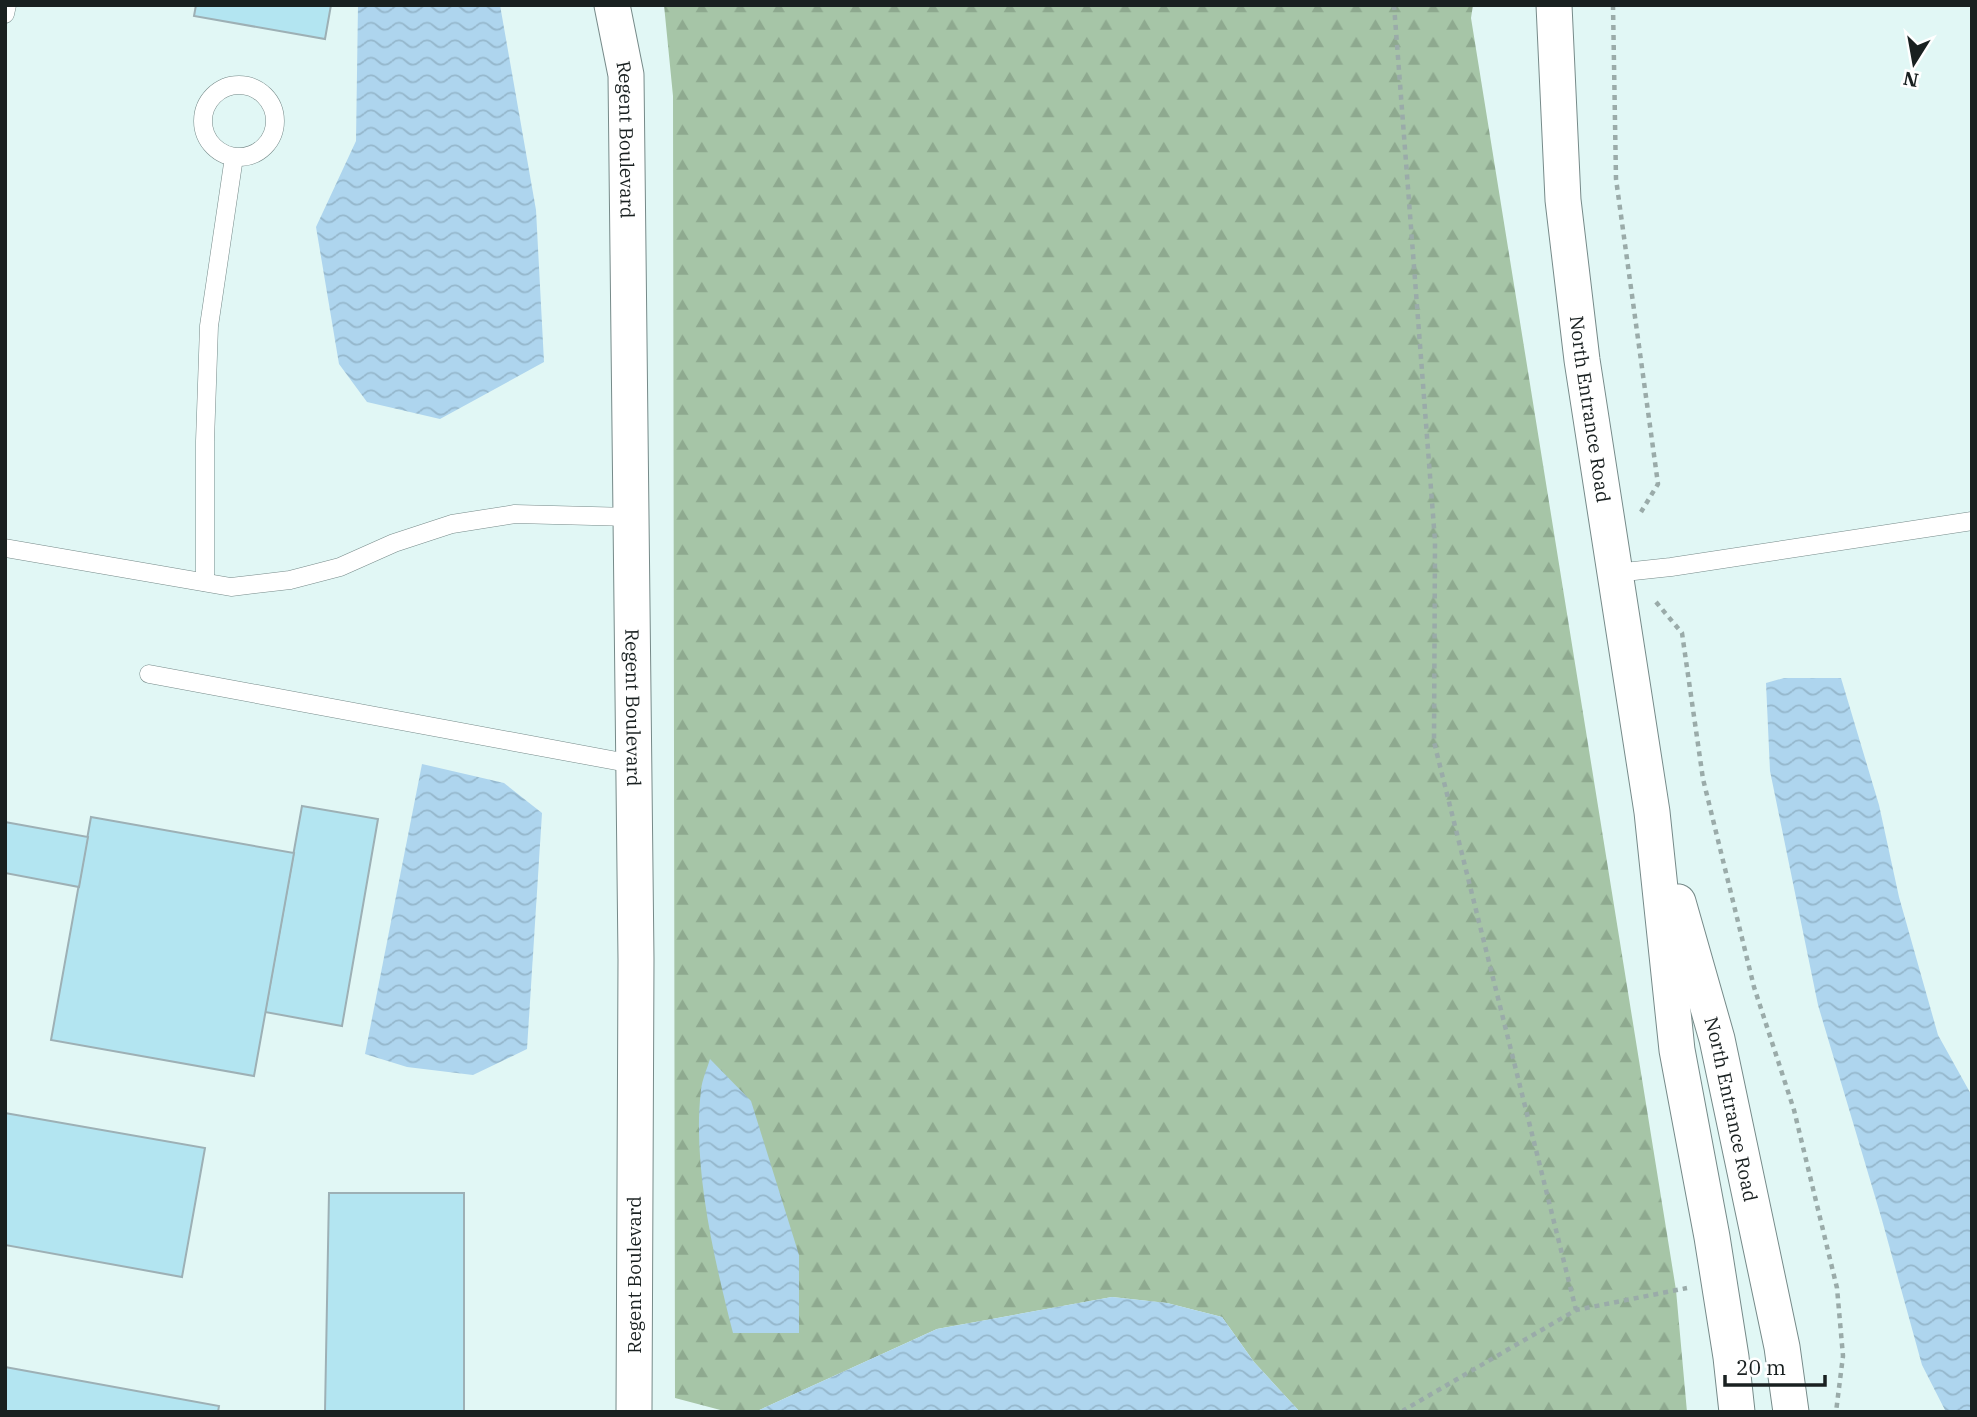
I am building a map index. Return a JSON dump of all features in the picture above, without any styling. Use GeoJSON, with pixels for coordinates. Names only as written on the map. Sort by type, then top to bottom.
{"type":"FeatureCollection","features":[{"type":"Feature","properties":{"kind":"street","name":"Regent Boulevard"},"geometry":{"type":"LineString","coordinates":[[612,5],[626,75],[636,959],[634,1412]]}},
{"type":"Feature","properties":{"kind":"street","name":"North Entrance Road"},"geometry":{"type":"LineString","coordinates":[[1554,5],[1563,200],[1582,360],[1652,812],[1677,1050],[1718,1282],[1737,1412]]}},
{"type":"Feature","properties":{"kind":"street","name":"North Entrance Road"},"geometry":{"type":"LineString","coordinates":[[1652,812],[1717,1039],[1782,1347],[1791,1412]]}},
{"type":"Feature","properties":{"kind":"lane"},"geometry":{"type":"LineString","coordinates":[[5,14],[7,5]]}},
{"type":"Feature","properties":{"kind":"lane"},"geometry":{"type":"LineString","coordinates":[[227,87],[251,87],[262,93],[270,102],[275,126],[271,138],[256,153],[234,156],[214,147],[206,137],[204,113],[208,102],[216,93],[227,87]]}},
{"type":"Feature","properties":{"kind":"lane"},"geometry":{"type":"LineString","coordinates":[[205,582],[205,441],[209,326],[234,156]]}},
{"type":"Feature","properties":{"kind":"lane"},"geometry":{"type":"LineString","coordinates":[[5,548],[231,587],[290,580],[340,567],[394,543],[452,524],[515,514],[631,517]]}},
{"type":"Feature","properties":{"kind":"lane"},"geometry":{"type":"LineString","coordinates":[[1615,573],[1972,521]]}},
{"type":"Feature","properties":{"kind":"lane"},"geometry":{"type":"LineString","coordinates":[[149,674],[633,764]]}},
{"type":"Feature","properties":{"kind":"path"},"geometry":{"type":"LineString","coordinates":[[1394,5],[1435,541],[1434,742],[1576,1310]]}},
{"type":"Feature","properties":{"kind":"path"},"geometry":{"type":"LineString","coordinates":[[1613,5],[1616,179],[1658,484],[1639,516]]}},
{"type":"Feature","properties":{"kind":"path"},"geometry":{"type":"LineString","coordinates":[[1649,569],[1656,605],[1682,633],[1703,779],[1754,987],[1794,1110],[1837,1288],[1843,1356],[1836,1412]]}},
{"type":"Feature","properties":{"kind":"path"},"geometry":{"type":"LineString","coordinates":[[1405,1412],[1404,1410],[1576,1310],[1718,1282]]}},
{"type":"Feature","properties":{"kind":"green space"},"geometry":{"type":"Polygon","coordinates":[[[664,5],[1473,5],[1471,18],[1676,1290],[1687,1412],[1300,1412],[1254,1362],[1222,1317],[1167,1303],[1112,1297],[937,1329],[755,1412],[728,1412],[675,1398],[673,96],[664,5]]]}},
{"type":"Feature","properties":{"kind":"water"},"geometry":{"type":"Polygon","coordinates":[[[358,5],[500,5],[536,210],[544,362],[440,419],[367,402],[339,364],[316,227],[356,141],[358,5]]]}},
{"type":"Feature","properties":{"kind":"water"},"geometry":{"type":"Polygon","coordinates":[[[1784,678],[1841,678],[1879,805],[1899,897],[1938,1035],[1972,1096],[1972,1412],[1946,1412],[1922,1365],[1818,1005],[1770,771],[1766,683],[1784,678]]]}},
{"type":"Feature","properties":{"kind":"water"},"geometry":{"type":"Polygon","coordinates":[[[422,764],[504,783],[542,813],[527,1049],[473,1075],[407,1067],[365,1054],[422,764]]]}},
{"type":"Feature","properties":{"kind":"water"},"geometry":{"type":"Polygon","coordinates":[[[710,1059],[751,1101],[799,1255],[799,1333],[733,1333],[712,1243],[702,1180],[699,1119],[703,1078],[710,1059]]]}},
{"type":"Feature","properties":{"kind":"water"},"geometry":{"type":"Polygon","coordinates":[[[1112,1297],[1167,1303],[1222,1317],[1254,1362],[1300,1412],[755,1412],[937,1329],[1112,1297]]]}},
{"type":"Feature","properties":{"kind":"building"},"geometry":{"type":"Polygon","coordinates":[[[196,5],[331,5],[325,39],[194,16],[196,5]]]}},
{"type":"Feature","properties":{"kind":"building"},"geometry":{"type":"Polygon","coordinates":[[[302,806],[378,819],[342,1026],[265,1012],[302,806]]]}},
{"type":"Feature","properties":{"kind":"building"},"geometry":{"type":"Polygon","coordinates":[[[91,817],[294,853],[254,1076],[51,1040],[91,817]]]}},
{"type":"Feature","properties":{"kind":"building"},"geometry":{"type":"Polygon","coordinates":[[[5,822],[88,837],[79,887],[5,873],[5,822]]]}},
{"type":"Feature","properties":{"kind":"building"},"geometry":{"type":"Polygon","coordinates":[[[5,1113],[205,1148],[182,1277],[5,1245],[5,1113]]]}},
{"type":"Feature","properties":{"kind":"building"},"geometry":{"type":"Polygon","coordinates":[[[329,1193],[464,1193],[464,1412],[325,1412],[329,1193]]]}},
{"type":"Feature","properties":{"kind":"building"},"geometry":{"type":"Polygon","coordinates":[[[5,1367],[219,1406],[218,1412],[5,1412],[5,1367]]]}}]}
